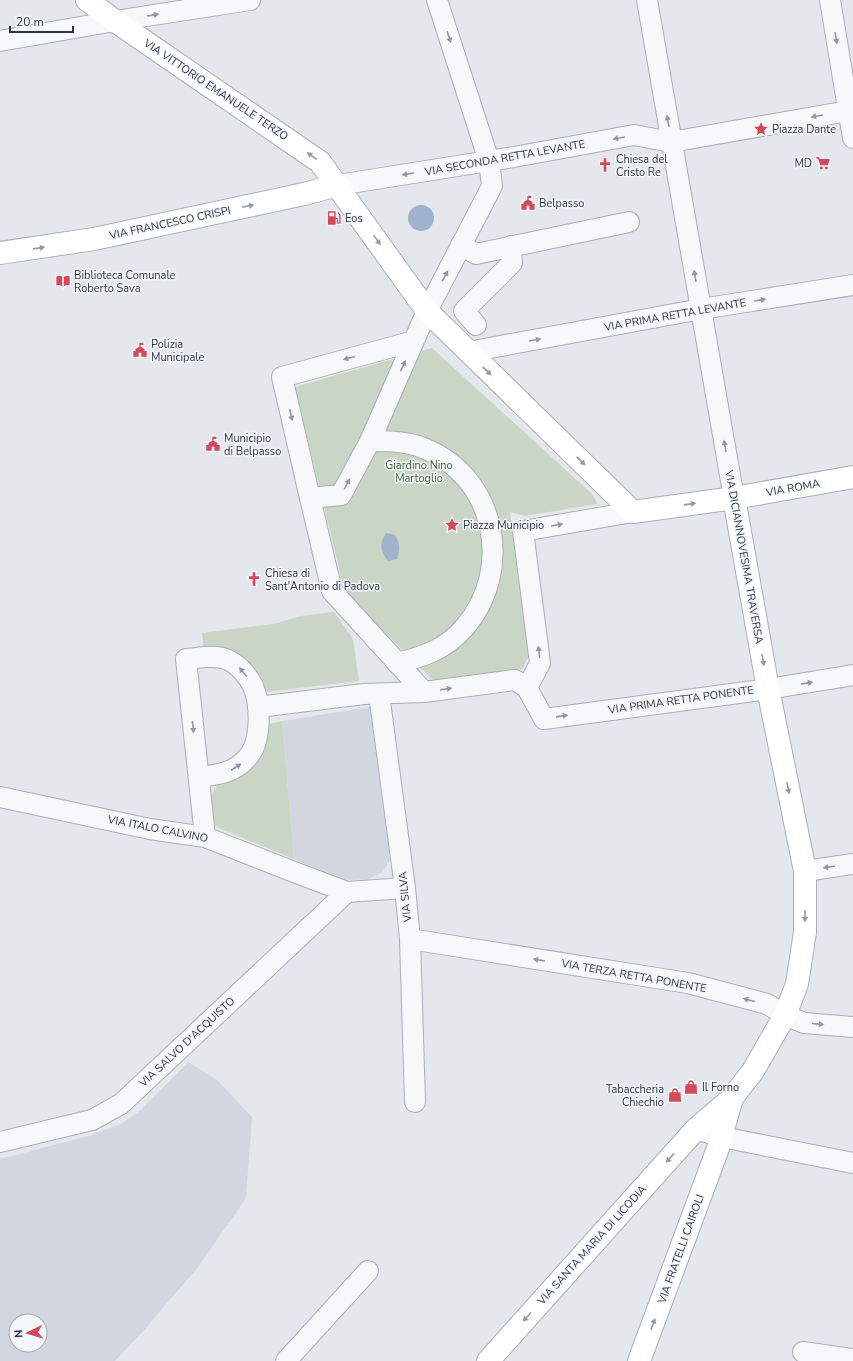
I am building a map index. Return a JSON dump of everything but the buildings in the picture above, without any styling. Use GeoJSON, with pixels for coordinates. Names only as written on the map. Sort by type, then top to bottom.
{"type":"FeatureCollection","features":[{"type":"Feature","properties":{"kind":"street","name":"VIA VITTORIO EMANUELE TERZO"},"geometry":{"type":"LineString","coordinates":[[87,0],[115,21],[320,162],[338,185],[427,311],[633,512]]}},
{"type":"Feature","properties":{"kind":"street"},"geometry":{"type":"LineString","coordinates":[[0,41],[250,0]]}},
{"type":"Feature","properties":{"kind":"street"},"geometry":{"type":"LineString","coordinates":[[310,498],[341,495],[370,441],[427,311],[492,186],[490,161],[437,0]]}},
{"type":"Feature","properties":{"kind":"street","name":"VIA DICIANNOVESIMA TRAVERSA"},"geometry":{"type":"LineString","coordinates":[[647,0],[768,689],[805,871],[805,932],[797,984],[785,1015],[753,1071],[732,1098]]}},
{"type":"Feature","properties":{"kind":"street"},"geometry":{"type":"LineString","coordinates":[[830,0],[844,86],[850,108],[853,138]]}},
{"type":"Feature","properties":{"kind":"street"},"geometry":{"type":"LineString","coordinates":[[671,142],[850,108]]}},
{"type":"Feature","properties":{"kind":"street","name":"VIA SECONDA RETTA LEVANTE"},"geometry":{"type":"LineString","coordinates":[[338,185],[490,161],[634,135],[671,142]]}},
{"type":"Feature","properties":{"kind":"street","name":"VIA FRANCESCO CRISPI"},"geometry":{"type":"LineString","coordinates":[[0,253],[94,240],[304,194],[338,185]]}},
{"type":"Feature","properties":{"kind":"street"},"geometry":{"type":"LineString","coordinates":[[461,245],[476,254],[629,222]]}},
{"type":"Feature","properties":{"kind":"street"},"geometry":{"type":"LineString","coordinates":[[476,325],[464,311],[512,263],[511,246]]}},
{"type":"Feature","properties":{"kind":"street","name":"VIA PRIMA RETTA LEVANTE"},"geometry":{"type":"LineString","coordinates":[[468,352],[701,309],[853,285]]}},
{"type":"Feature","properties":{"kind":"street"},"geometry":{"type":"LineString","coordinates":[[414,341],[282,377],[332,591],[424,692]]}},
{"type":"Feature","properties":{"kind":"street"},"geometry":{"type":"LineString","coordinates":[[370,441],[394,441],[418,446],[440,457],[459,472],[475,490],[486,512],[492,536],[493,561],[488,586],[478,609],[463,629],[444,646],[421,657],[397,663]]}},
{"type":"Feature","properties":{"kind":"street","name":"VIA ROMA"},"geometry":{"type":"LineString","coordinates":[[633,512],[734,498],[853,477]]}},
{"type":"Feature","properties":{"kind":"street"},"geometry":{"type":"LineString","coordinates":[[492,536],[633,512]]}},
{"type":"Feature","properties":{"kind":"street"},"geometry":{"type":"LineString","coordinates":[[258,707],[364,694],[424,692],[515,680],[527,688],[540,663],[522,531]]}},
{"type":"Feature","properties":{"kind":"street"},"geometry":{"type":"LineString","coordinates":[[198,776],[219,774],[232,770],[247,759],[254,747],[258,726],[258,707],[252,686],[240,668],[228,660],[213,657],[186,659],[198,776],[205,837]]}},
{"type":"Feature","properties":{"kind":"street","name":"VIA PRIMA RETTA PONENTE"},"geometry":{"type":"LineString","coordinates":[[527,688],[544,719],[768,689],[853,675]]}},
{"type":"Feature","properties":{"kind":"street","name":"VIA SILVA"},"geometry":{"type":"LineString","coordinates":[[379,694],[405,888],[410,939],[415,1102]]}},
{"type":"Feature","properties":{"kind":"street","name":"VIA ITALO CALVINO"},"geometry":{"type":"LineString","coordinates":[[0,797],[150,829],[205,837],[347,892],[405,888]]}},
{"type":"Feature","properties":{"kind":"street"},"geometry":{"type":"LineString","coordinates":[[805,871],[853,864]]}},
{"type":"Feature","properties":{"kind":"street","name":"VIA SALVO D'ACQUISTO"},"geometry":{"type":"LineString","coordinates":[[0,1142],[92,1120],[121,1104],[347,892]]}},
{"type":"Feature","properties":{"kind":"street","name":"VIA TERZA RETTA PONENTE"},"geometry":{"type":"LineString","coordinates":[[410,939],[688,983],[767,1004],[785,1015],[804,1023],[853,1027]]}},
{"type":"Feature","properties":{"kind":"street","name":"VIA SANTA MARIA DI LICODIA"},"geometry":{"type":"LineString","coordinates":[[488,1361],[696,1129],[732,1098]]}},
{"type":"Feature","properties":{"kind":"street","name":"VIA FRATELLI CAIROLI"},"geometry":{"type":"LineString","coordinates":[[639,1361],[722,1137],[732,1098]]}},
{"type":"Feature","properties":{"kind":"street"},"geometry":{"type":"LineString","coordinates":[[696,1129],[722,1137],[853,1163]]}},
{"type":"Feature","properties":{"kind":"street"},"geometry":{"type":"LineString","coordinates":[[286,1361],[368,1271]]}},
{"type":"Feature","properties":{"kind":"street"},"geometry":{"type":"LineString","coordinates":[[803,1352],[853,1359]]}},
{"type":"Feature","properties":{"kind":"shaded area"},"geometry":{"type":"Polygon","coordinates":[[[370,707],[390,860],[382,872],[368,879],[340,879],[294,859],[282,721],[370,707]]]}},
{"type":"Feature","properties":{"kind":"shaded area"},"geometry":{"type":"Polygon","coordinates":[[[188,1062],[216,1079],[252,1117],[246,1198],[198,1267],[144,1330],[115,1361],[0,1361],[0,1159],[89,1136],[121,1124],[141,1110],[188,1062]]]}},
{"type":"Feature","properties":{"kind":"green space","name":"Giardino Nino Martoglio"},"geometry":{"type":"Polygon","coordinates":[[[432,348],[592,494],[598,504],[525,516],[510,512],[530,654],[522,669],[434,681],[345,593],[295,387],[432,348]]]}},
{"type":"Feature","properties":{"kind":"green space"},"geometry":{"type":"Polygon","coordinates":[[[334,612],[353,639],[359,681],[265,692],[204,650],[202,633],[274,624],[301,616],[334,612]]]}},
{"type":"Feature","properties":{"kind":"green space"},"geometry":{"type":"Polygon","coordinates":[[[282,721],[294,859],[217,827],[212,822],[212,794],[215,788],[226,780],[264,734],[269,724],[282,721]]]}},
{"type":"Feature","properties":{"kind":"water"},"geometry":{"type":"Polygon","coordinates":[[[421,205],[430,209],[434,218],[430,227],[421,231],[412,227],[408,218],[412,209],[421,205]]]}},
{"type":"Feature","properties":{"kind":"water"},"geometry":{"type":"Polygon","coordinates":[[[386,533],[395,535],[397,538],[399,553],[397,559],[388,561],[383,554],[381,544],[386,533]]]}},
{"type":"Feature","properties":{"kind":"place","name":"Piazza Dante"},"geometry":{"type":"Point","coordinates":[761,129]}},
{"type":"Feature","properties":{"kind":"place","name":"MD"},"geometry":{"type":"Point","coordinates":[823,163]}},
{"type":"Feature","properties":{"kind":"place","name":"Chiesa del Cristo Re"},"geometry":{"type":"Point","coordinates":[605,165]}},
{"type":"Feature","properties":{"kind":"place","name":"Belpasso"},"geometry":{"type":"Point","coordinates":[528,203]}},
{"type":"Feature","properties":{"kind":"place","name":"Eos"},"geometry":{"type":"Point","coordinates":[334,218]}},
{"type":"Feature","properties":{"kind":"place","name":"Biblioteca Comunale Roberto Sava"},"geometry":{"type":"Point","coordinates":[63,281]}},
{"type":"Feature","properties":{"kind":"place","name":"Polizia Municipale"},"geometry":{"type":"Point","coordinates":[140,350]}},
{"type":"Feature","properties":{"kind":"place","name":"Municipio di Belpasso"},"geometry":{"type":"Point","coordinates":[213,444]}},
{"type":"Feature","properties":{"kind":"place","name":"Piazza Municipio"},"geometry":{"type":"Point","coordinates":[452,525]}},
{"type":"Feature","properties":{"kind":"place","name":"Chiesa di Sant'Antonio di Padova"},"geometry":{"type":"Point","coordinates":[254,579]}},
{"type":"Feature","properties":{"kind":"place","name":"Il Forno"},"geometry":{"type":"Point","coordinates":[691,1087]}},
{"type":"Feature","properties":{"kind":"place","name":"Tabaccheria Chiechio"},"geometry":{"type":"Point","coordinates":[675,1095]}}]}
